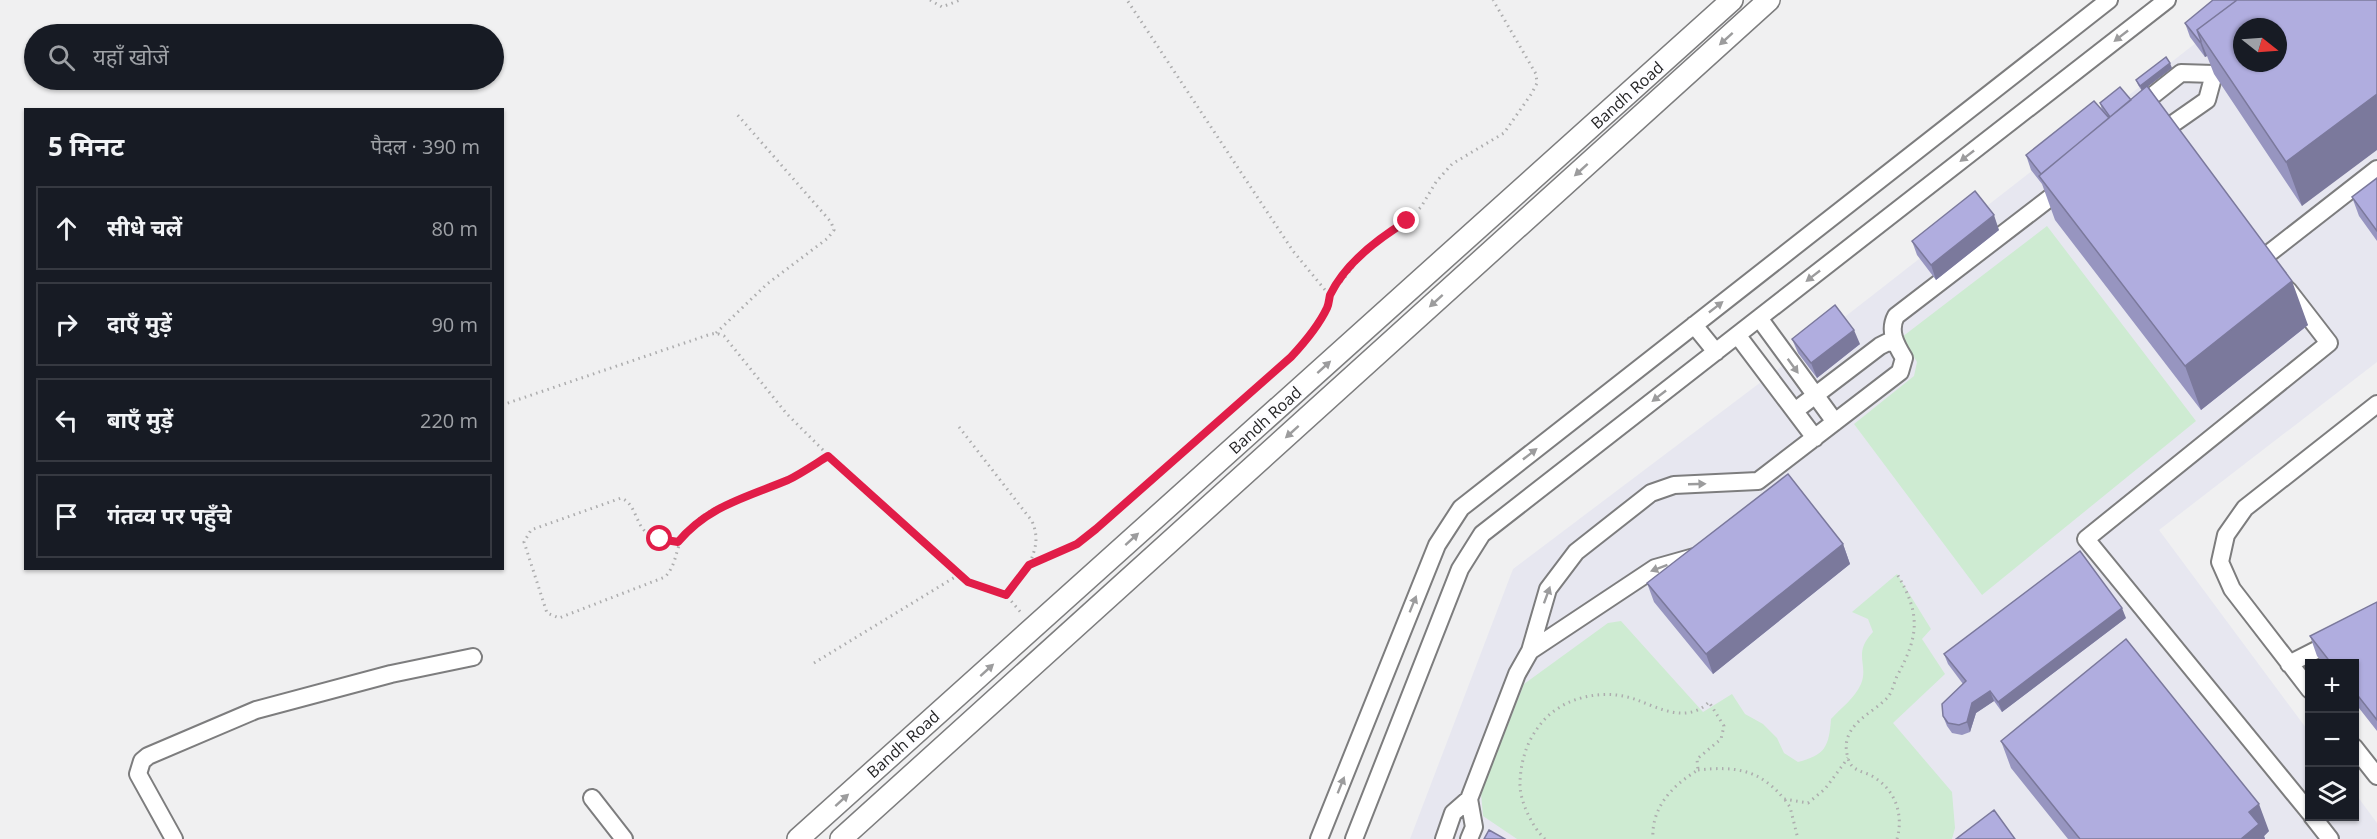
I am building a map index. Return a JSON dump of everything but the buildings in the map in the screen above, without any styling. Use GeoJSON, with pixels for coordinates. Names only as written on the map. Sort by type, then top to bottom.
{"type":"FeatureCollection","features":[{"type":"Feature","properties":{"kind":"main road","name":"Bandh Road"},"geometry":{"type":"LineString","coordinates":[[798,839],[1732,0]]}},
{"type":"Feature","properties":{"kind":"main road","name":"Bandh Road"},"geometry":{"type":"LineString","coordinates":[[841,839],[1769,0]]}},
{"type":"Feature","properties":{"kind":"street"},"geometry":{"type":"LineString","coordinates":[[1319,839],[1437,545],[1461,508],[2109,0]]}},
{"type":"Feature","properties":{"kind":"street"},"geometry":{"type":"LineString","coordinates":[[1354,839],[1460,569],[1482,534],[2167,0]]}},
{"type":"Feature","properties":{"kind":"street"},"geometry":{"type":"LineString","coordinates":[[2214,74],[2181,73],[2147,100],[2143,126],[2167,135],[2207,100],[2214,74],[2233,59]]}},
{"type":"Feature","properties":{"kind":"street"},"geometry":{"type":"LineString","coordinates":[[2305,808],[2086,539],[2329,343],[2267,263],[2377,169]]}},
{"type":"Feature","properties":{"kind":"street"},"geometry":{"type":"LineString","coordinates":[[1444,839],[1453,813],[1469,799],[1517,674],[1530,651],[1548,589],[1576,552],[1651,493],[1674,485],[1758,481],[1900,372],[1904,358],[1896,344],[1892,330],[1896,316],[2077,177]]}},
{"type":"Feature","properties":{"kind":"street"},"geometry":{"type":"LineString","coordinates":[[1759,318],[1835,422]]}},
{"type":"Feature","properties":{"kind":"street"},"geometry":{"type":"LineString","coordinates":[[1694,325],[1716,352]]}},
{"type":"Feature","properties":{"kind":"street"},"geometry":{"type":"LineString","coordinates":[[1738,336],[1815,438]]}},
{"type":"Feature","properties":{"kind":"street"},"geometry":{"type":"LineString","coordinates":[[1796,410],[1880,345],[1888,342],[1896,344]]}},
{"type":"Feature","properties":{"kind":"street"},"geometry":{"type":"LineString","coordinates":[[2305,684],[2232,589],[2220,562],[2226,534],[2245,508],[2377,404]]}},
{"type":"Feature","properties":{"kind":"street"},"geometry":{"type":"LineString","coordinates":[[1753,501],[1758,481]]}},
{"type":"Feature","properties":{"kind":"street"},"geometry":{"type":"LineString","coordinates":[[1530,651],[1655,568],[1698,556],[1706,550]]}},
{"type":"Feature","properties":{"kind":"street"},"geometry":{"type":"LineString","coordinates":[[2289,664],[2348,633]]}},
{"type":"Feature","properties":{"kind":"street"},"geometry":{"type":"LineString","coordinates":[[174,839],[138,774],[141,760],[256,710],[392,674],[473,657]]}},
{"type":"Feature","properties":{"kind":"street"},"geometry":{"type":"LineString","coordinates":[[2359,752],[2377,776]]}},
{"type":"Feature","properties":{"kind":"street"},"geometry":{"type":"LineString","coordinates":[[592,798],[624,839]]}},
{"type":"Feature","properties":{"kind":"street"},"geometry":{"type":"LineString","coordinates":[[1469,799],[1474,827],[1469,839]]}},
{"type":"Feature","properties":{"kind":"street"},"geometry":{"type":"LineString","coordinates":[[2316,821],[2330,839]]}},
{"type":"Feature","properties":{"kind":"path"},"geometry":{"type":"LineString","coordinates":[[930,0],[942,7],[960,0]]}},
{"type":"Feature","properties":{"kind":"path"},"geometry":{"type":"LineString","coordinates":[[1127,0],[1293,251],[1330,296]]}},
{"type":"Feature","properties":{"kind":"path"},"geometry":{"type":"LineString","coordinates":[[1029,565],[1077,544],[1096,529],[1291,357],[1317,326],[1329,306],[1330,296],[1366,249],[1407,221],[1422,207],[1436,182],[1452,164],[1504,133],[1537,83],[1536,74],[1493,0]]}},
{"type":"Feature","properties":{"kind":"path"},"geometry":{"type":"LineString","coordinates":[[504,404],[716,333],[767,284],[828,238],[834,230],[831,222],[735,112]]}},
{"type":"Feature","properties":{"kind":"path"},"geometry":{"type":"LineString","coordinates":[[716,333],[730,342],[786,413],[828,456],[960,574],[978,586],[1006,595],[1032,628]]}},
{"type":"Feature","properties":{"kind":"path"},"geometry":{"type":"LineString","coordinates":[[959,427],[1032,520],[1037,534],[1037,547],[1029,565],[1006,595]]}},
{"type":"Feature","properties":{"kind":"path"},"geometry":{"type":"LineString","coordinates":[[678,542],[660,539],[644,531],[629,503],[621,498],[531,530],[524,542],[547,614],[559,618],[665,577],[674,563],[678,542],[692,524],[720,507],[788,480],[828,456]]}},
{"type":"Feature","properties":{"kind":"path"},"geometry":{"type":"LineString","coordinates":[[814,663],[960,574]]}},
{"type":"Feature","properties":{"kind":"path"},"geometry":{"type":"LineString","coordinates":[[1897,574],[1909,593],[1913,612],[1916,628],[1912,646],[1889,696],[1857,720],[1848,741],[1848,758],[1856,770],[1872,776],[1888,790],[1897,802],[1897,839]]}},
{"type":"Feature","properties":{"kind":"path"},"geometry":{"type":"LineString","coordinates":[[1545,839],[1532,821],[1523,802],[1519,786],[1521,763],[1527,744],[1540,724],[1553,710],[1568,702],[1607,694],[1637,700],[1661,711],[1677,713],[1705,706],[1709,702],[1724,726],[1721,739],[1697,759],[1698,770]]}},
{"type":"Feature","properties":{"kind":"path"},"geometry":{"type":"LineString","coordinates":[[1784,799],[1808,802],[1817,797],[1848,758]]}},
{"type":"Feature","properties":{"kind":"path"},"geometry":{"type":"LineString","coordinates":[[1653,839],[1655,818],[1665,798],[1682,779],[1698,770],[1731,767],[1743,770],[1776,788],[1790,807],[1797,839]]}},
{"type":"Feature","properties":{"kind":"shaded area"},"geometry":{"type":"Polygon","coordinates":[[[2251,0],[2377,0],[2377,362],[2159,530],[2305,727],[2305,821],[2359,821],[2359,798],[2377,823],[2377,839],[1410,839],[1513,569],[1769,376],[2251,0]]]}},
{"type":"Feature","properties":{"kind":"green space"},"geometry":{"type":"Polygon","coordinates":[[[2047,226],[2196,421],[1982,595],[1854,424],[1914,376],[1917,362],[1902,337],[2047,226]]]}},
{"type":"Feature","properties":{"kind":"green space"},"geometry":{"type":"Polygon","coordinates":[[[1897,574],[1931,629],[1922,639],[1945,674],[1893,723],[1952,792],[1955,828],[1952,839],[1517,839],[1483,816],[1481,793],[1524,684],[1608,623],[1621,621],[1703,712],[1732,694],[1745,714],[1763,724],[1777,738],[1784,753],[1798,762],[1820,753],[1829,737],[1831,719],[1855,694],[1863,677],[1863,647],[1873,632],[1868,619],[1852,612],[1897,574]]]}},
{"type":"Feature","properties":{"kind":"route"},"geometry":{"type":"LineString","coordinates":[[660,539],[678,542],[692,524],[710,512],[730,501],[788,480],[828,456],[968,582],[1006,595],[1029,565],[1059,554],[1096,529],[1291,357],[1317,326],[1329,306],[1330,296],[1366,249],[1407,221]]}}]}
